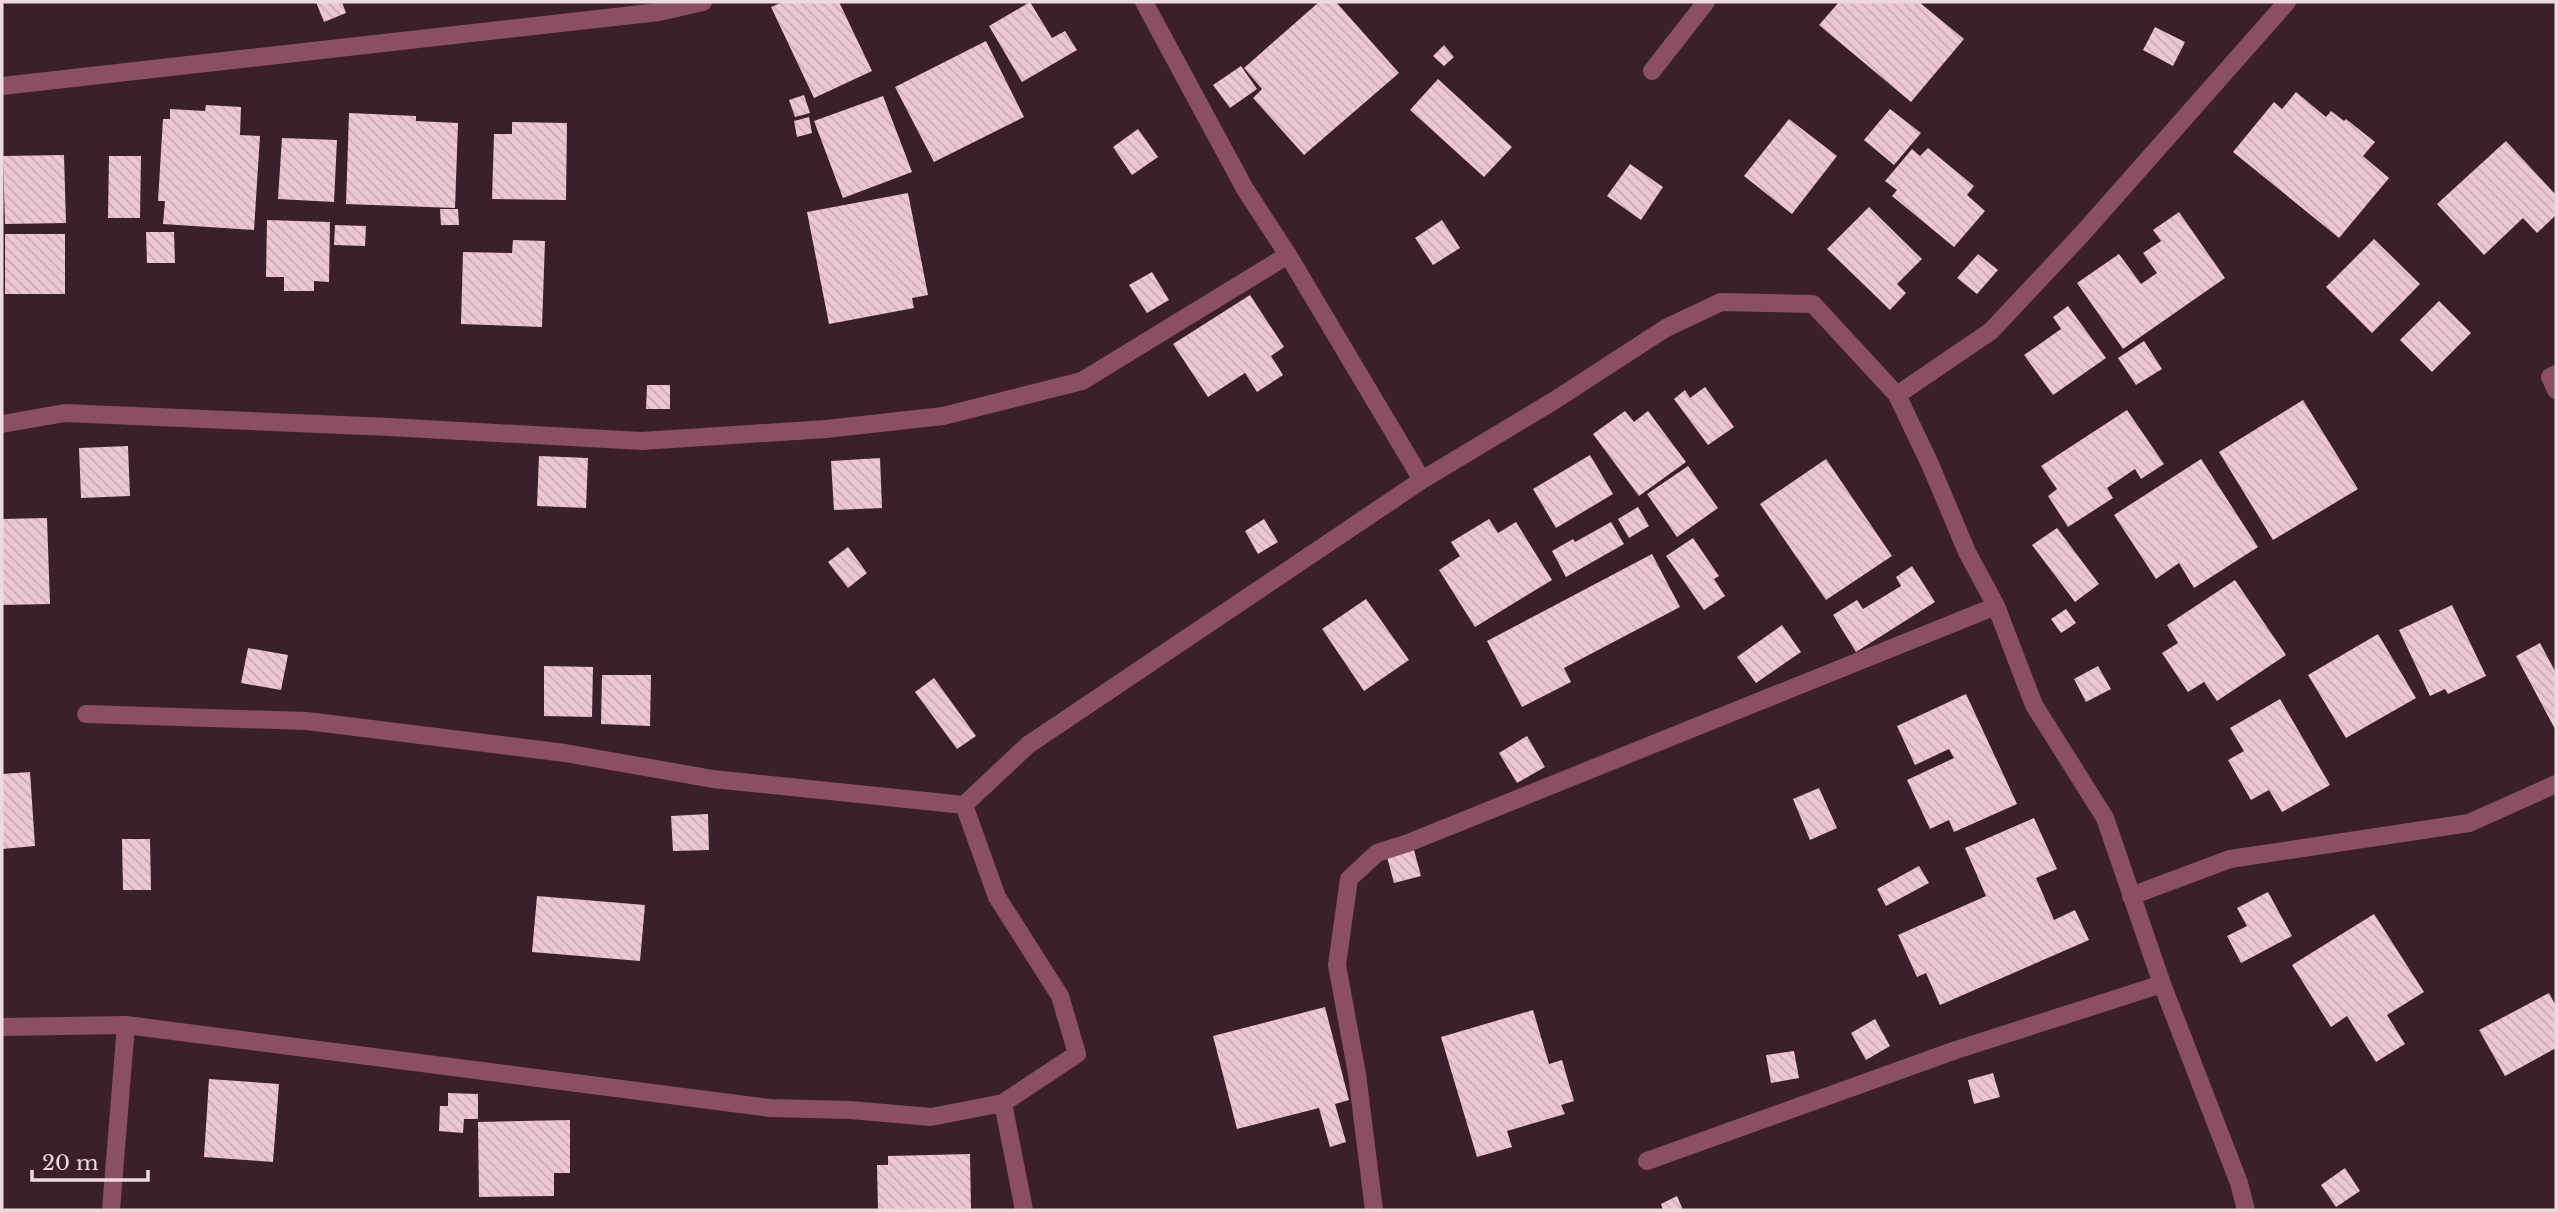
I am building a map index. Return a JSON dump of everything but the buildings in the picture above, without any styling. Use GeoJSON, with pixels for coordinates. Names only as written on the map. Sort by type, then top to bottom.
{"type":"FeatureCollection","features":[{"type":"Feature","properties":{"kind":"street"},"geometry":{"type":"LineString","coordinates":[[2,86],[659,12],[703,2]]}},
{"type":"Feature","properties":{"kind":"street"},"geometry":{"type":"LineString","coordinates":[[1144,2],[1245,189],[1288,255],[1422,480]]}},
{"type":"Feature","properties":{"kind":"street"},"geometry":{"type":"LineString","coordinates":[[1652,71],[1706,2]]}},
{"type":"Feature","properties":{"kind":"street"},"geometry":{"type":"LineString","coordinates":[[1897,395],[1991,331],[2082,234],[2287,2]]}},
{"type":"Feature","properties":{"kind":"street"},"geometry":{"type":"LineString","coordinates":[[2,424],[65,413],[642,441],[826,429],[943,416],[1082,381],[1288,255]]}},
{"type":"Feature","properties":{"kind":"street"},"geometry":{"type":"LineString","coordinates":[[86,714],[307,720],[565,753],[713,779],[964,806],[1027,746],[1422,480],[1555,400],[1666,328],[1721,302],[1813,304],[1897,395],[1930,464],[1966,552],[1996,606],[2034,705],[2105,818],[2162,984],[2239,1183],[2246,1210]]}},
{"type":"Feature","properties":{"kind":"street"},"geometry":{"type":"LineString","coordinates":[[2556,374],[2550,377],[2556,390]]}},
{"type":"Feature","properties":{"kind":"street"},"geometry":{"type":"LineString","coordinates":[[1374,1210],[1357,1074],[1337,965],[1349,879],[1377,853],[1996,606]]}},
{"type":"Feature","properties":{"kind":"street"},"geometry":{"type":"LineString","coordinates":[[2131,896],[2230,859],[2469,823],[2556,784]]}},
{"type":"Feature","properties":{"kind":"street"},"geometry":{"type":"LineString","coordinates":[[2,1027],[126,1025],[769,1108],[850,1110],[932,1117],[1003,1102],[1077,1054],[1059,996],[998,897],[964,806]]}},
{"type":"Feature","properties":{"kind":"street"},"geometry":{"type":"LineString","coordinates":[[1647,1161],[1956,1049],[2162,984]]}},
{"type":"Feature","properties":{"kind":"street"},"geometry":{"type":"LineString","coordinates":[[111,1210],[126,1025]]}},
{"type":"Feature","properties":{"kind":"street"},"geometry":{"type":"LineString","coordinates":[[1003,1102],[1024,1210]]}}]}
